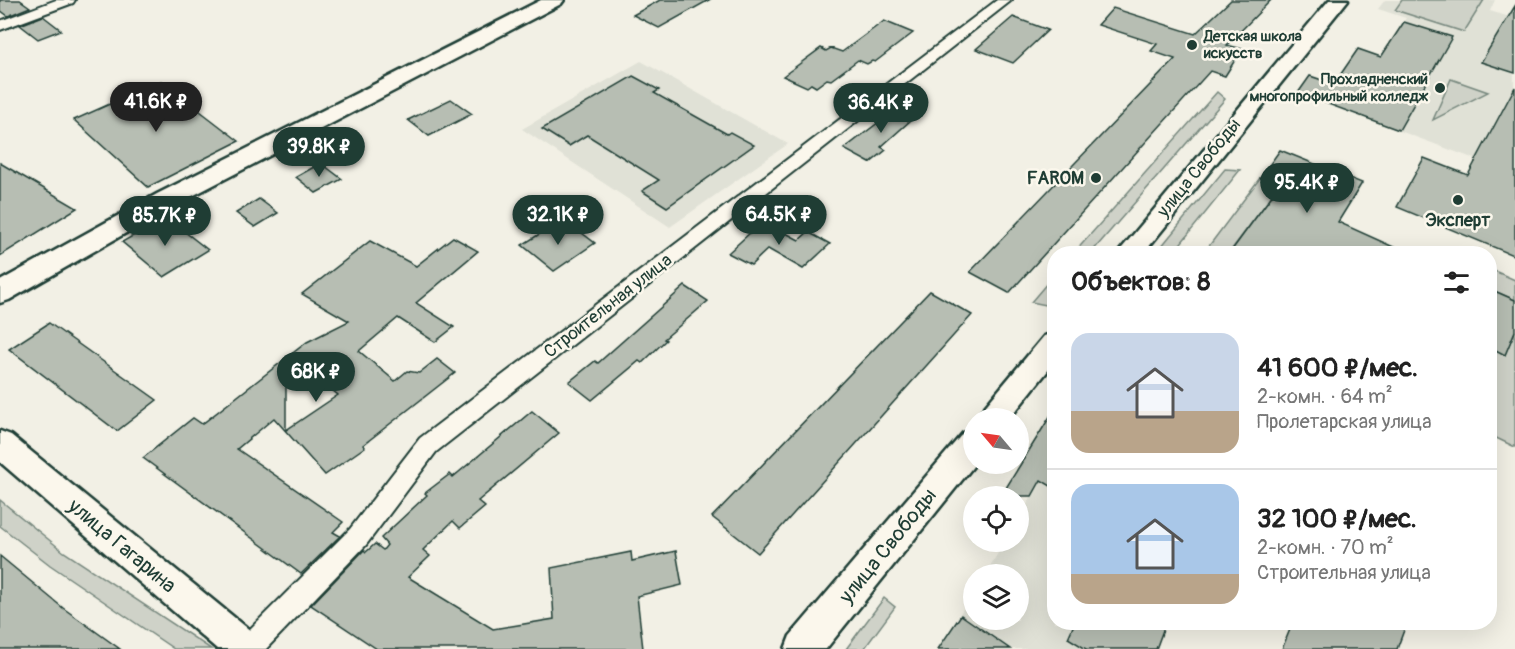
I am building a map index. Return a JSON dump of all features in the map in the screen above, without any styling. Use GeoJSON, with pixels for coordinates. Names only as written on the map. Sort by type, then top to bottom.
{"type":"FeatureCollection","features":[{"type":"Feature","properties":{"kind":"street"},"geometry":{"type":"LineString","coordinates":[[0,26],[68,0]]}},
{"type":"Feature","properties":{"kind":"street"},"geometry":{"type":"LineString","coordinates":[[0,292],[165,200],[555,0]]}},
{"type":"Feature","properties":{"kind":"street","name":"Строительная улица"},"geometry":{"type":"LineString","coordinates":[[246,649],[358,537],[428,445],[1005,0]]}},
{"type":"Feature","properties":{"kind":"street","name":"улица Свободы"},"geometry":{"type":"LineString","coordinates":[[1135,246],[1339,0]]}},
{"type":"Feature","properties":{"kind":"street"},"geometry":{"type":"LineString","coordinates":[[1001,408],[1047,352]]}},
{"type":"Feature","properties":{"kind":"street","name":"улица Гагарина"},"geometry":{"type":"LineString","coordinates":[[0,444],[246,649]]}},
{"type":"Feature","properties":{"kind":"street","name":"улица Свободы"},"geometry":{"type":"LineString","coordinates":[[803,649],[963,455]]}},
{"type":"Feature","properties":{"kind":"shaded area","name":"Прохладненский многопрофильный колледж"},"geometry":{"type":"Polygon","coordinates":[[[1385,0],[1495,0],[1490,11],[1513,18],[1515,174],[1298,93],[1310,76],[1333,84],[1356,102],[1358,49],[1381,57],[1406,18],[1378,9],[1385,0]]]}},
{"type":"Feature","properties":{"kind":"shaded area"},"geometry":{"type":"Polygon","coordinates":[[[1402,0],[1484,0],[1464,32],[1395,10],[1402,0]]]}},
{"type":"Feature","properties":{"kind":"shaded area"},"geometry":{"type":"Polygon","coordinates":[[[641,61],[788,144],[670,227],[522,129],[641,61]]]}},
{"type":"Feature","properties":{"kind":"shaded area"},"geometry":{"type":"Polygon","coordinates":[[[1451,79],[1488,92],[1433,120],[1451,79]]]}},
{"type":"Feature","properties":{"kind":"shaded area"},"geometry":{"type":"Polygon","coordinates":[[[1217,92],[1225,99],[1097,246],[1080,246],[1217,92]]]}},
{"type":"Feature","properties":{"kind":"shaded area"},"geometry":{"type":"Polygon","coordinates":[[[1225,169],[1240,170],[1179,246],[1162,246],[1225,169]]]}},
{"type":"Feature","properties":{"kind":"shaded area"},"geometry":{"type":"Polygon","coordinates":[[[1260,178],[1279,186],[1234,246],[1209,246],[1260,178]]]}},
{"type":"Feature","properties":{"kind":"shaded area"},"geometry":{"type":"Polygon","coordinates":[[[1497,272],[1515,280],[1515,300],[1497,292],[1497,272]]]}},
{"type":"Feature","properties":{"kind":"shaded area"},"geometry":{"type":"Polygon","coordinates":[[[1047,283],[1047,304],[1031,302],[1047,283]]]}},
{"type":"Feature","properties":{"kind":"shaded area"},"geometry":{"type":"Polygon","coordinates":[[[1515,331],[1515,447],[1497,438],[1497,350],[1505,354],[1515,331]]]}},
{"type":"Feature","properties":{"kind":"shaded area"},"geometry":{"type":"Polygon","coordinates":[[[1041,480],[1047,484],[1047,630],[1163,630],[1156,649],[938,649],[963,609],[963,630],[1029,630],[1029,564],[991,564],[999,552],[1029,552],[1029,501],[1041,480]]]}},
{"type":"Feature","properties":{"kind":"shaded area"},"geometry":{"type":"Polygon","coordinates":[[[0,500],[64,552],[211,649],[174,649],[50,565],[0,526],[0,500]]]}},
{"type":"Feature","properties":{"kind":"shaded area"},"geometry":{"type":"Polygon","coordinates":[[[884,598],[895,607],[864,649],[846,649],[884,598]]]}},
{"type":"Feature","properties":{"kind":"building"},"geometry":{"type":"Polygon","coordinates":[[[0,0],[20,0],[30,7],[8,16],[0,10],[0,0]]]}},
{"type":"Feature","properties":{"kind":"building"},"geometry":{"type":"Polygon","coordinates":[[[660,0],[709,0],[659,28],[633,15],[660,0]]]}},
{"type":"Feature","properties":{"kind":"building"},"geometry":{"type":"Polygon","coordinates":[[[1231,0],[1271,0],[1227,45],[1242,49],[1225,76],[1210,71],[1052,246],[1047,246],[1047,251],[1009,293],[970,272],[1175,59],[1151,51],[1157,44],[1098,25],[1113,8],[1195,34],[1231,0]]]}},
{"type":"Feature","properties":{"kind":"building"},"geometry":{"type":"Polygon","coordinates":[[[1515,6],[1515,73],[1481,62],[1515,6]]]}},
{"type":"Feature","properties":{"kind":"building"},"geometry":{"type":"Polygon","coordinates":[[[43,16],[61,30],[38,39],[20,25],[43,16]]]}},
{"type":"Feature","properties":{"kind":"building"},"geometry":{"type":"Polygon","coordinates":[[[1013,17],[1048,30],[1013,63],[976,49],[1013,17]]]}},
{"type":"Feature","properties":{"kind":"building"},"geometry":{"type":"Polygon","coordinates":[[[884,21],[913,33],[875,62],[867,64],[858,60],[831,80],[827,79],[816,87],[811,84],[807,87],[783,76],[821,48],[826,51],[831,48],[842,52],[884,21]]]}},
{"type":"Feature","properties":{"kind":"building"},"geometry":{"type":"Polygon","coordinates":[[[1404,22],[1452,37],[1399,130],[1298,93],[1310,76],[1334,84],[1358,49],[1381,57],[1404,22]]]}},
{"type":"Feature","properties":{"kind":"building"},"geometry":{"type":"Polygon","coordinates":[[[633,76],[659,90],[654,93],[727,134],[730,132],[754,145],[667,207],[642,191],[659,180],[587,135],[569,146],[542,129],[633,76]]]}},
{"type":"Feature","properties":{"kind":"building"},"geometry":{"type":"Polygon","coordinates":[[[161,81],[239,141],[148,187],[74,120],[161,81]]]}},
{"type":"Feature","properties":{"kind":"building","name":"Эксперт"},"geometry":{"type":"Polygon","coordinates":[[[1515,87],[1515,256],[1497,249],[1497,246],[1491,246],[1397,207],[1424,158],[1468,175],[1515,87]]]}},
{"type":"Feature","properties":{"kind":"building"},"geometry":{"type":"Polygon","coordinates":[[[451,99],[472,114],[429,136],[408,120],[451,99]]]}},
{"type":"Feature","properties":{"kind":"building"},"geometry":{"type":"Polygon","coordinates":[[[901,105],[919,113],[881,147],[886,150],[870,163],[844,149],[901,105]]]}},
{"type":"Feature","properties":{"kind":"building"},"geometry":{"type":"Polygon","coordinates":[[[1280,150],[1362,183],[1338,222],[1391,246],[1235,246],[1279,186],[1260,178],[1280,150]]]}},
{"type":"Feature","properties":{"kind":"building"},"geometry":{"type":"Polygon","coordinates":[[[0,163],[77,208],[0,256],[0,163]]]}},
{"type":"Feature","properties":{"kind":"building"},"geometry":{"type":"Polygon","coordinates":[[[321,163],[342,179],[316,193],[296,177],[321,163]]]}},
{"type":"Feature","properties":{"kind":"building"},"geometry":{"type":"Polygon","coordinates":[[[259,199],[278,213],[255,227],[236,213],[259,199]]]}},
{"type":"Feature","properties":{"kind":"building"},"geometry":{"type":"Polygon","coordinates":[[[166,217],[208,250],[164,277],[122,242],[166,217]]]}},
{"type":"Feature","properties":{"kind":"building"},"geometry":{"type":"Polygon","coordinates":[[[763,221],[799,240],[808,232],[830,244],[803,269],[768,249],[751,265],[728,253],[763,221]]]}},
{"type":"Feature","properties":{"kind":"building"},"geometry":{"type":"Polygon","coordinates":[[[557,223],[568,231],[574,227],[595,243],[554,271],[522,245],[557,223]]]}},
{"type":"Feature","properties":{"kind":"building"},"geometry":{"type":"Polygon","coordinates":[[[453,237],[478,251],[416,303],[454,327],[435,342],[398,318],[359,351],[395,381],[407,371],[419,373],[437,359],[455,373],[363,445],[365,447],[325,475],[274,418],[237,449],[343,522],[333,532],[340,536],[301,574],[143,458],[193,418],[202,424],[307,342],[349,321],[302,294],[370,241],[416,266],[453,237]],[[306,369],[286,388],[286,430],[338,395],[306,369]]]}},
{"type":"Feature","properties":{"kind":"building"},"geometry":{"type":"Polygon","coordinates":[[[685,286],[708,301],[664,339],[666,340],[642,363],[639,361],[592,400],[569,382],[595,361],[598,363],[685,286]]]}},
{"type":"Feature","properties":{"kind":"building"},"geometry":{"type":"Polygon","coordinates":[[[930,291],[972,315],[758,553],[712,517],[930,291]]]}},
{"type":"Feature","properties":{"kind":"building"},"geometry":{"type":"Polygon","coordinates":[[[1497,292],[1515,300],[1515,331],[1505,355],[1497,351],[1497,292]]]}},
{"type":"Feature","properties":{"kind":"building"},"geometry":{"type":"Polygon","coordinates":[[[49,323],[157,400],[117,431],[9,349],[49,323]]]}},
{"type":"Feature","properties":{"kind":"building"},"geometry":{"type":"Polygon","coordinates":[[[532,411],[559,433],[478,501],[485,507],[460,528],[453,521],[423,550],[430,556],[408,577],[493,629],[554,619],[551,568],[631,552],[632,561],[676,551],[682,585],[637,596],[643,649],[377,649],[311,605],[364,550],[366,552],[375,544],[383,550],[387,545],[381,538],[427,495],[425,493],[450,474],[453,477],[532,411]]]}},
{"type":"Feature","properties":{"kind":"building"},"geometry":{"type":"Polygon","coordinates":[[[1047,421],[1047,484],[1041,480],[1032,496],[1029,496],[1029,486],[1007,486],[1015,474],[1029,474],[1029,451],[1047,421]]]}},
{"type":"Feature","properties":{"kind":"building"},"geometry":{"type":"Polygon","coordinates":[[[0,556],[63,608],[120,649],[0,649],[0,556]]]}},
{"type":"Feature","properties":{"kind":"building"},"geometry":{"type":"Polygon","coordinates":[[[961,615],[963,630],[983,630],[1010,649],[938,649],[961,615]]]}},
{"type":"Feature","properties":{"kind":"building"},"geometry":{"type":"Polygon","coordinates":[[[1072,630],[1163,630],[1156,649],[1086,649],[1068,638],[1072,630]]]}},
{"type":"Feature","properties":{"kind":"building"},"geometry":{"type":"Polygon","coordinates":[[[1290,630],[1404,630],[1397,649],[1282,649],[1290,630]]]}},
{"type":"Feature","properties":{"kind":"place","name":"Детская школа искусств"},"geometry":{"type":"Point","coordinates":[1192,45]}},
{"type":"Feature","properties":{"kind":"place","name":"Прохладненский многопрофильный колледж"},"geometry":{"type":"Point","coordinates":[1440,88]}},
{"type":"Feature","properties":{"kind":"place","name":"FAROM"},"geometry":{"type":"Point","coordinates":[1096,178]}},
{"type":"Feature","properties":{"kind":"place","name":"Эксперт"},"geometry":{"type":"Point","coordinates":[1458,200]}}]}
